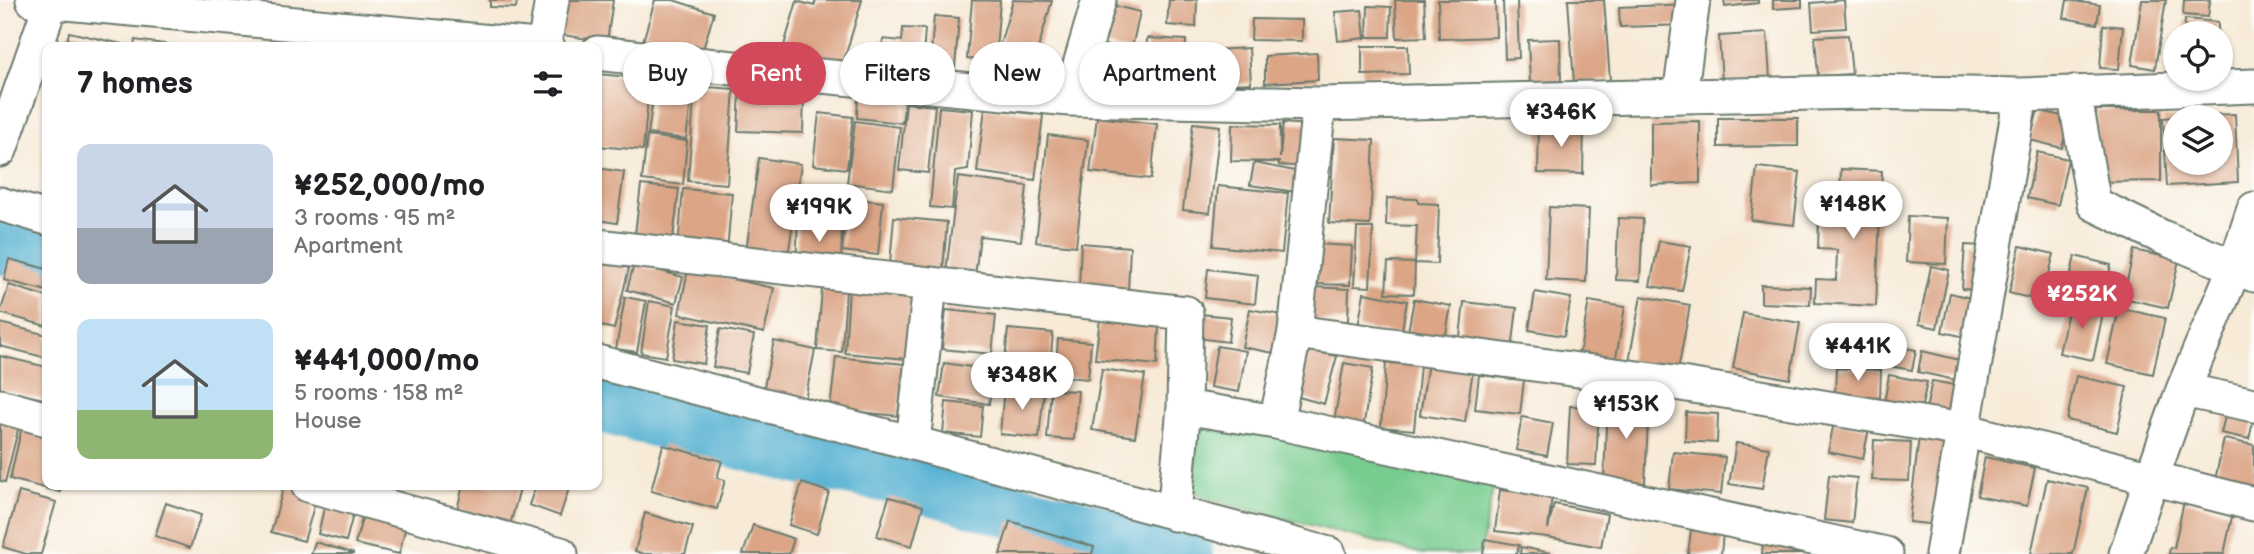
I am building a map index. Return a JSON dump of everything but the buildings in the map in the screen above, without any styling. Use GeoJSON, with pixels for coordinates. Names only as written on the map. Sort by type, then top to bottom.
{"type":"FeatureCollection","features":[{"type":"Feature","properties":{"kind":"street"},"geometry":{"type":"LineString","coordinates":[[547,42],[552,0]]}},
{"type":"Feature","properties":{"kind":"street"},"geometry":{"type":"LineString","coordinates":[[1070,99],[1099,0]]}},
{"type":"Feature","properties":{"kind":"street"},"geometry":{"type":"LineString","coordinates":[[1680,96],[1693,0]]}},
{"type":"Feature","properties":{"kind":"street"},"geometry":{"type":"LineString","coordinates":[[0,150],[45,1],[492,42]]}},
{"type":"Feature","properties":{"kind":"street"},"geometry":{"type":"LineString","coordinates":[[602,54],[1070,99],[1319,104],[1862,92],[2021,95],[2254,86]]}},
{"type":"Feature","properties":{"kind":"street"},"geometry":{"type":"LineString","coordinates":[[2074,92],[2094,204],[2162,237],[2244,271]]}},
{"type":"Feature","properties":{"kind":"street"},"geometry":{"type":"LineString","coordinates":[[1942,554],[2021,95]]}},
{"type":"Feature","properties":{"kind":"street"},"geometry":{"type":"LineString","coordinates":[[1276,422],[1295,332],[1319,104]]}},
{"type":"Feature","properties":{"kind":"street"},"geometry":{"type":"LineString","coordinates":[[0,204],[42,217]]}},
{"type":"Feature","properties":{"kind":"street"},"geometry":{"type":"LineString","coordinates":[[2126,554],[2183,390],[2244,271],[2254,209]]}},
{"type":"Feature","properties":{"kind":"street"},"geometry":{"type":"LineString","coordinates":[[602,247],[1186,313],[1184,407],[1174,514]]}},
{"type":"Feature","properties":{"kind":"street"},"geometry":{"type":"LineString","coordinates":[[914,443],[930,285]]}},
{"type":"Feature","properties":{"kind":"street"},"geometry":{"type":"LineString","coordinates":[[1295,332],[1675,383],[1963,430],[2254,504]]}},
{"type":"Feature","properties":{"kind":"street"},"geometry":{"type":"LineString","coordinates":[[602,363],[1329,554]]}},
{"type":"Feature","properties":{"kind":"street"},"geometry":{"type":"LineString","coordinates":[[2183,390],[2254,405]]}},
{"type":"Feature","properties":{"kind":"street"},"geometry":{"type":"LineString","coordinates":[[0,406],[42,418]]}},
{"type":"Feature","properties":{"kind":"street"},"geometry":{"type":"LineString","coordinates":[[1184,407],[1276,422],[1886,554]]}},
{"type":"Feature","properties":{"kind":"street"},"geometry":{"type":"LineString","coordinates":[[326,490],[561,554]]}},
{"type":"Feature","properties":{"kind":"green space"},"geometry":{"type":"Polygon","coordinates":[[[1209,418],[1495,480],[1480,554],[1423,554],[1200,497],[1193,486],[1197,428],[1209,418]]]}},
{"type":"Feature","properties":{"kind":"waterway"},"geometry":{"type":"LineString","coordinates":[[0,246],[42,256]]}},
{"type":"Feature","properties":{"kind":"waterway"},"geometry":{"type":"LineString","coordinates":[[602,405],[808,459],[893,476],[1008,509],[1185,554]]}}]}
